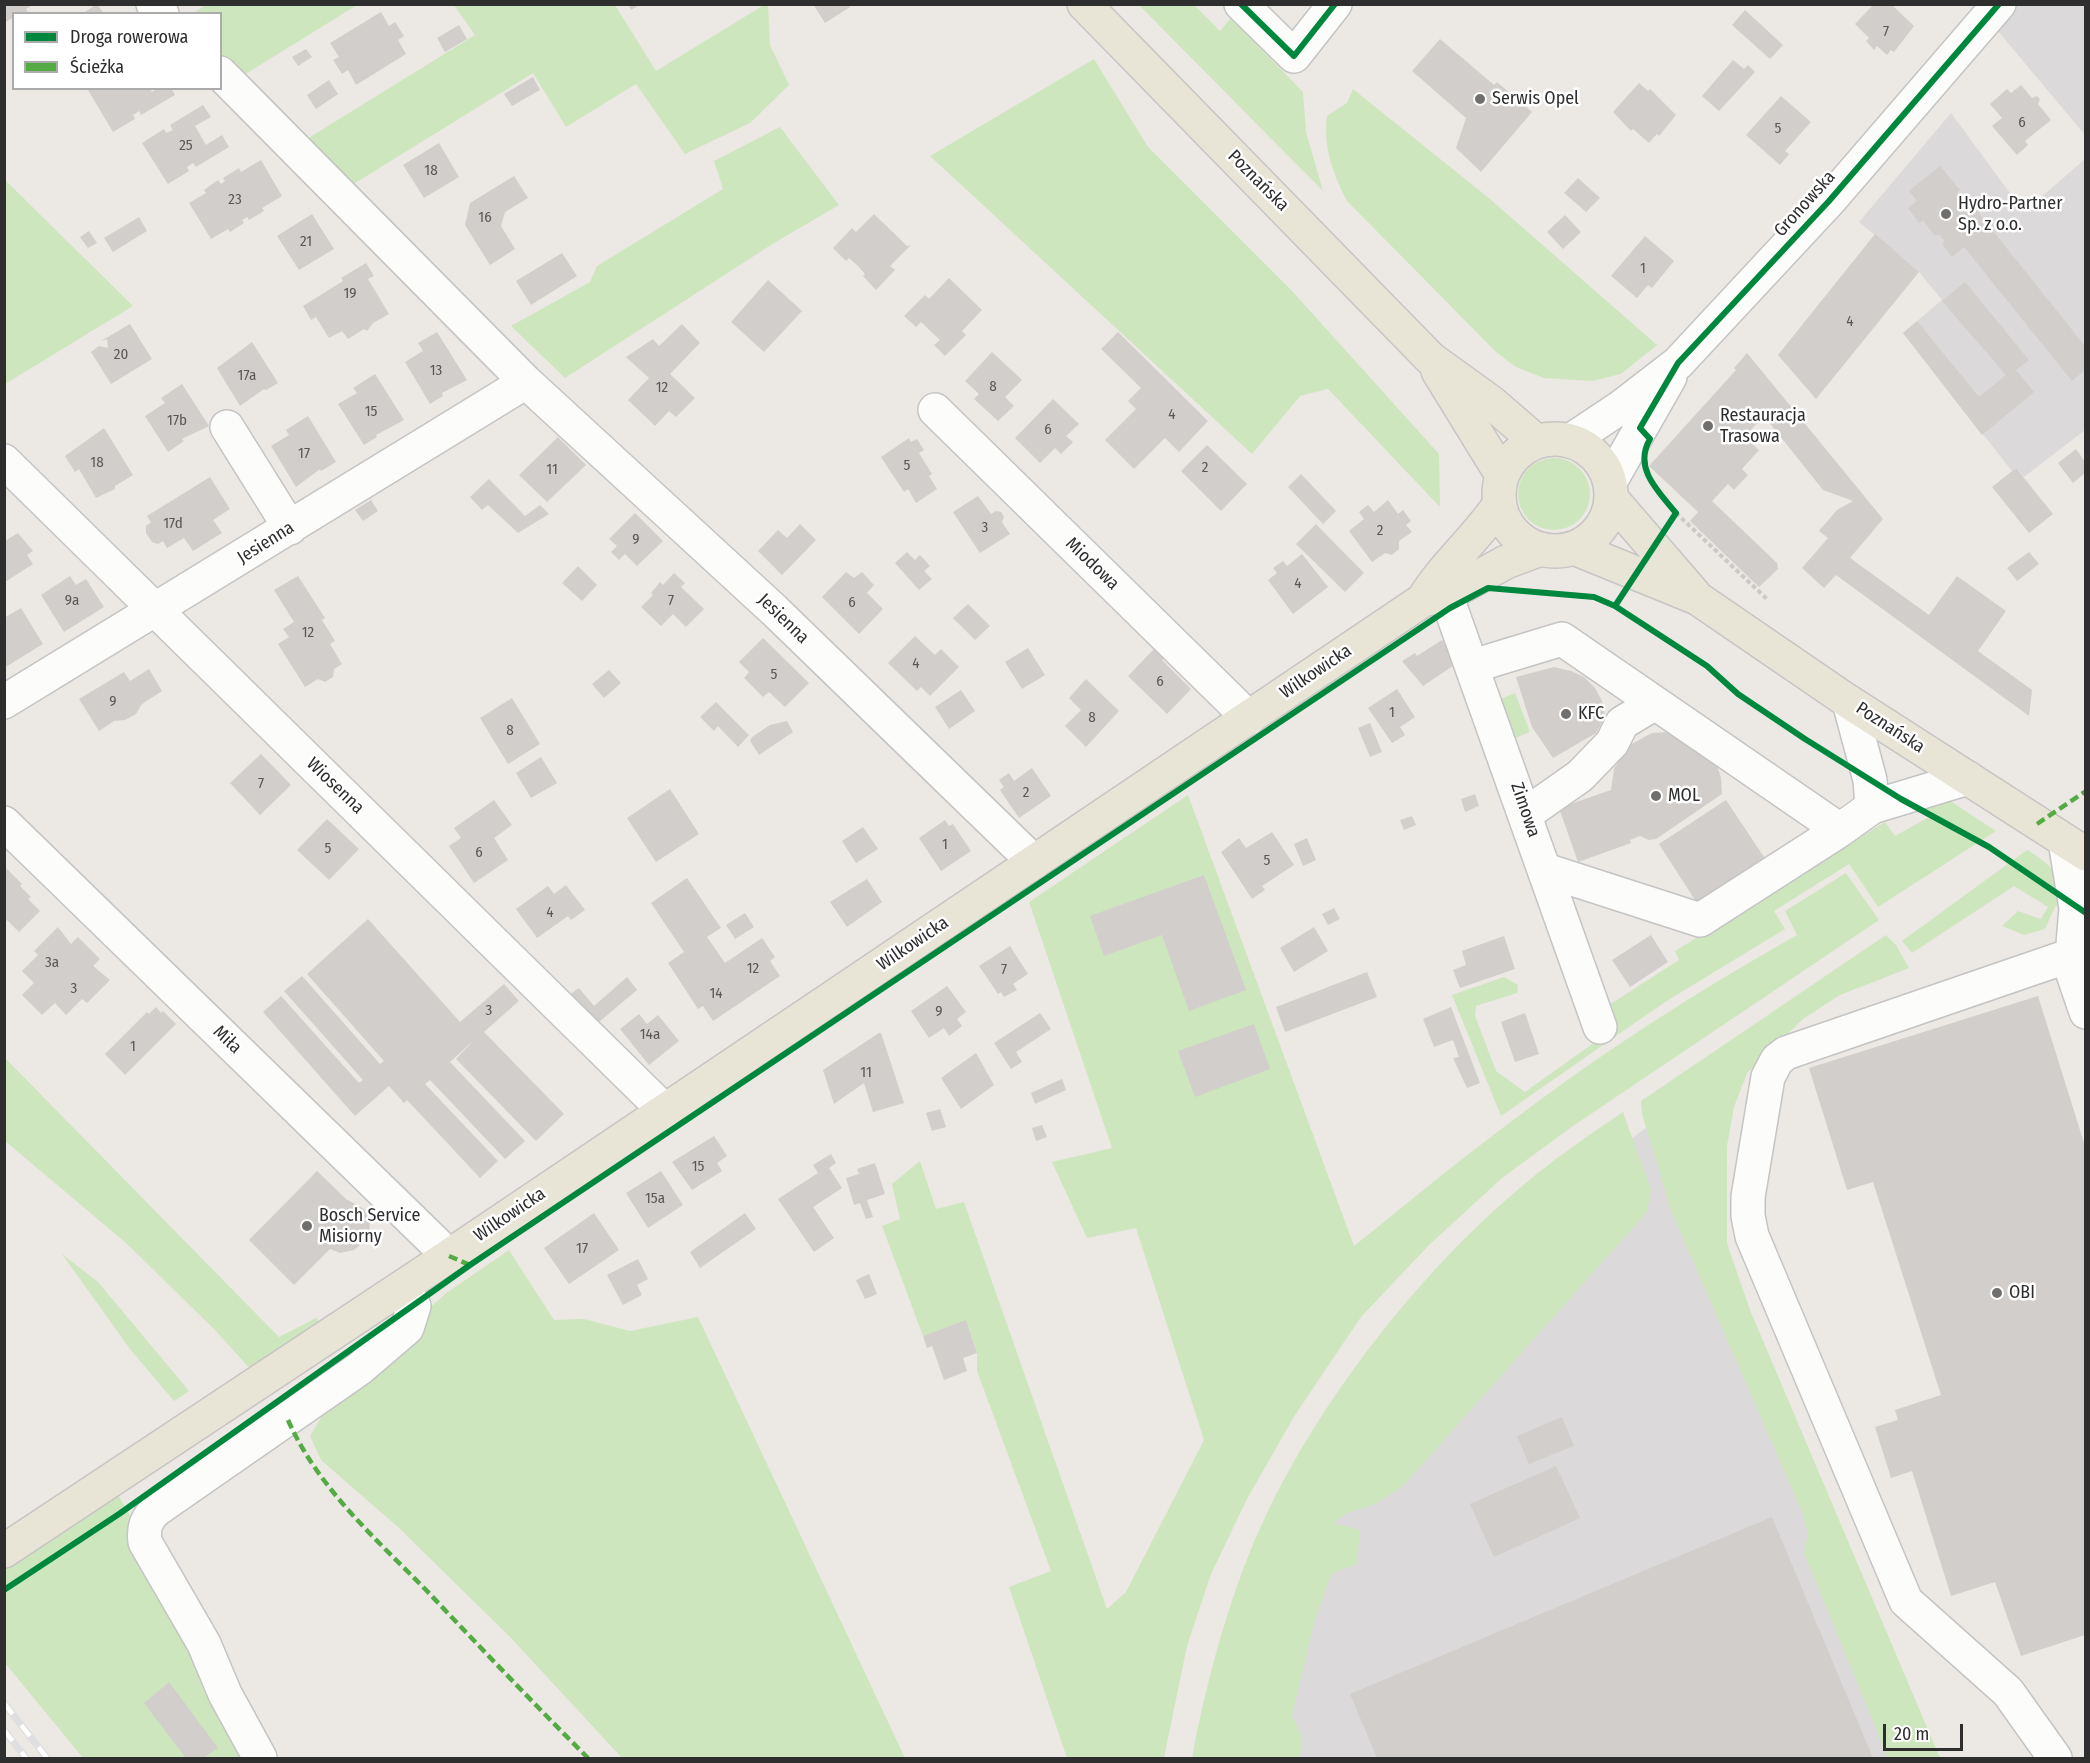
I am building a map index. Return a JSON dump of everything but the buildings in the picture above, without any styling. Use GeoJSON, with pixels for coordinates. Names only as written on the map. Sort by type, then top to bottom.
{"type":"FeatureCollection","features":[{"type":"Feature","properties":{"kind":"main road","name":"Poznańska"},"geometry":{"type":"LineString","coordinates":[[1084,4],[1431,359],[1492,403],[1537,442]]}},
{"type":"Feature","properties":{"kind":"main road","name":"Poznańska"},"geometry":{"type":"LineString","coordinates":[[1431,359],[1501,490]]}},
{"type":"Feature","properties":{"kind":"main road"},"geometry":{"type":"LineString","coordinates":[[1559,439],[1570,441],[1592,452],[1606,471],[1610,490],[1608,514],[1600,529],[1588,541],[1574,548],[1557,552],[1541,549],[1526,543],[1513,533],[1504,520],[1501,490],[1516,455],[1537,442],[1559,439]]}},
{"type":"Feature","properties":{"kind":"main road","name":"Wilkowicka"},"geometry":{"type":"LineString","coordinates":[[1435,597],[1436,578],[1480,532],[1501,490]]}},
{"type":"Feature","properties":{"kind":"main road","name":"Poznańska"},"geometry":{"type":"LineString","coordinates":[[1610,490],[1697,598]]}},
{"type":"Feature","properties":{"kind":"main road","name":"Poznańska"},"geometry":{"type":"LineString","coordinates":[[1574,548],[1697,598],[1850,702],[2075,848]]}},
{"type":"Feature","properties":{"kind":"main road","name":"Wilkowicka"},"geometry":{"type":"LineString","coordinates":[[4,1551],[403,1287],[1249,718],[1435,597],[1506,562],[1541,549]]}},
{"type":"Feature","properties":{"kind":"street"},"geometry":{"type":"LineString","coordinates":[[1241,4],[1294,56],[1335,4]]}},
{"type":"Feature","properties":{"kind":"street","name":"Gronowska"},"geometry":{"type":"LineString","coordinates":[[1570,441],[1622,407],[1678,363],[1829,201],[1998,4]]}},
{"type":"Feature","properties":{"kind":"street","name":"Jesienna"},"geometry":{"type":"LineString","coordinates":[[222,74],[526,382],[774,610],[1034,862]]}},
{"type":"Feature","properties":{"kind":"street","name":"Gronowska"},"geometry":{"type":"LineString","coordinates":[[1610,490],[1678,363]]}},
{"type":"Feature","properties":{"kind":"street","name":"Jesienna"},"geometry":{"type":"LineString","coordinates":[[4,702],[526,382]]}},
{"type":"Feature","properties":{"kind":"street","name":"Miodowa"},"geometry":{"type":"LineString","coordinates":[[935,410],[1249,718]]}},
{"type":"Feature","properties":{"kind":"street"},"geometry":{"type":"LineString","coordinates":[[227,427],[290,528]]}},
{"type":"Feature","properties":{"kind":"street","name":"Wiosenna"},"geometry":{"type":"LineString","coordinates":[[4,461],[665,1111]]}},
{"type":"Feature","properties":{"kind":"street","name":"Zimowa"},"geometry":{"type":"LineString","coordinates":[[1435,597],[1473,666],[1600,1026]]}},
{"type":"Feature","properties":{"kind":"street"},"geometry":{"type":"LineString","coordinates":[[1473,666],[1562,639],[1840,830]]}},
{"type":"Feature","properties":{"kind":"street"},"geometry":{"type":"LineString","coordinates":[[1850,702],[1870,780],[1872,807]]}},
{"type":"Feature","properties":{"kind":"street"},"geometry":{"type":"LineString","coordinates":[[1526,814],[1580,776],[1612,743],[1622,723],[1655,703]]}},
{"type":"Feature","properties":{"kind":"street"},"geometry":{"type":"LineString","coordinates":[[1545,870],[1700,920],[1872,807],[1968,778]]}},
{"type":"Feature","properties":{"kind":"street","name":"Miła"},"geometry":{"type":"LineString","coordinates":[[4,823],[449,1256]]}},
{"type":"Feature","properties":{"kind":"street"},"geometry":{"type":"LineString","coordinates":[[2075,848],[2079,964],[2085,1012]]}},
{"type":"Feature","properties":{"kind":"street"},"geometry":{"type":"LineString","coordinates":[[2055,1758],[2008,1692],[1906,1602],[1752,1236],[1747,1206],[1768,1077],[1777,1060],[1786,1053],[2079,964]]}},
{"type":"Feature","properties":{"kind":"street"},"geometry":{"type":"LineString","coordinates":[[260,1758],[225,1694],[204,1644],[146,1542],[144,1531],[148,1517],[303,1410],[359,1369],[407,1328],[414,1306],[403,1287]]}},
{"type":"Feature","properties":{"kind":"path"},"geometry":{"type":"LineString","coordinates":[[1676,513],[1768,600]]}},
{"type":"Feature","properties":{"kind":"path"},"geometry":{"type":"LineString","coordinates":[[4,1590],[119,1514]]}},
{"type":"Feature","properties":{"kind":"shaded area"},"geometry":{"type":"Polygon","coordinates":[[[1999,5],[2085,5],[2085,135],[1987,18],[1999,5]]]}},
{"type":"Feature","properties":{"kind":"shaded area"},"geometry":{"type":"Polygon","coordinates":[[[1951,113],[2024,212],[2085,159],[2085,430],[2024,477],[2016,468],[2012,471],[1903,333],[1942,300],[1919,272],[1859,222],[1951,113]]]}},
{"type":"Feature","properties":{"kind":"shaded area"},"geometry":{"type":"Polygon","coordinates":[[[1663,1115],[1934,1758],[1219,1758],[1234,1656],[1547,1202],[1663,1115]]]}},
{"type":"Feature","properties":{"kind":"green space"},"geometry":{"type":"Polygon","coordinates":[[[206,5],[357,5],[231,83],[222,74],[222,12],[195,12],[206,5]]]}},
{"type":"Feature","properties":{"kind":"green space"},"geometry":{"type":"Polygon","coordinates":[[[454,5],[615,5],[656,71],[764,5],[768,5],[770,45],[789,85],[750,123],[685,154],[636,84],[566,127],[533,73],[339,193],[294,147],[475,35],[454,5]]]}},
{"type":"Feature","properties":{"kind":"green space"},"geometry":{"type":"Polygon","coordinates":[[[1139,5],[1194,5],[1220,31],[1231,18],[1303,92],[1306,132],[1323,191],[1139,5]]]}},
{"type":"Feature","properties":{"kind":"green space"},"geometry":{"type":"Polygon","coordinates":[[[1094,59],[1148,147],[1293,292],[1439,454],[1440,507],[1328,389],[1300,396],[1252,454],[930,156],[1094,59]]]}},
{"type":"Feature","properties":{"kind":"green space"},"geometry":{"type":"Polygon","coordinates":[[[1353,89],[1490,199],[1657,345],[1621,374],[1592,381],[1544,378],[1516,367],[1496,352],[1347,201],[1330,160],[1326,127],[1327,116],[1347,103],[1353,89]]]}},
{"type":"Feature","properties":{"kind":"green space"},"geometry":{"type":"Polygon","coordinates":[[[780,127],[839,205],[774,243],[565,378],[511,326],[590,282],[597,266],[723,189],[714,161],[780,127]]]}},
{"type":"Feature","properties":{"kind":"green space"},"geometry":{"type":"Polygon","coordinates":[[[5,180],[133,306],[5,384],[5,180]]]}},
{"type":"Feature","properties":{"kind":"green space"},"geometry":{"type":"Polygon","coordinates":[[[1561,458],[1580,468],[1588,480],[1590,494],[1588,508],[1580,520],[1568,528],[1547,530],[1528,520],[1520,508],[1518,487],[1528,468],[1540,460],[1561,458]]]}},
{"type":"Feature","properties":{"kind":"green space"},"geometry":{"type":"Polygon","coordinates":[[[1515,693],[1530,732],[1513,739],[1498,700],[1515,693]]]}},
{"type":"Feature","properties":{"kind":"green space"},"geometry":{"type":"Polygon","coordinates":[[[1188,795],[1354,1246],[1466,1156],[1574,1075],[1684,1002],[1797,935],[1785,911],[1846,873],[1879,920],[1573,1126],[1502,1178],[1429,1245],[1361,1317],[1295,1415],[1247,1499],[1211,1574],[1187,1646],[1164,1758],[1067,1758],[1009,1587],[1051,1571],[977,1371],[977,1352],[966,1321],[923,1336],[882,1226],[900,1219],[892,1184],[920,1161],[936,1209],[964,1202],[1107,1609],[1126,1592],[1204,1440],[1136,1228],[1087,1238],[1052,1162],[1112,1148],[1029,902],[1188,795]]]}},
{"type":"Feature","properties":{"kind":"green space"},"geometry":{"type":"Polygon","coordinates":[[[1928,801],[1950,801],[1996,831],[1878,907],[1849,864],[1774,911],[1785,929],[1665,1002],[1501,1116],[1452,995],[1504,977],[1518,985],[1517,993],[1476,1006],[1475,1016],[1496,1071],[1525,1092],[1616,1027],[1609,1005],[1679,960],[1675,951],[1885,822],[1895,836],[1931,816],[1915,806],[1928,801]]]}},
{"type":"Feature","properties":{"kind":"green space"},"geometry":{"type":"Polygon","coordinates":[[[2027,850],[2041,859],[2056,875],[2064,898],[2055,907],[2045,929],[2024,935],[2002,926],[2018,911],[2041,919],[2048,907],[2014,886],[1912,953],[1902,941],[2027,850]]]}},
{"type":"Feature","properties":{"kind":"green space"},"geometry":{"type":"Polygon","coordinates":[[[1886,935],[1896,945],[1909,968],[1840,995],[1803,1019],[1747,1073],[1734,1107],[1727,1146],[1727,1243],[1750,1310],[1940,1758],[1888,1758],[1804,1553],[1808,1534],[1802,1512],[1672,1213],[1642,1114],[1641,1101],[1886,935]]]}},
{"type":"Feature","properties":{"kind":"green space"},"geometry":{"type":"Polygon","coordinates":[[[4,1057],[279,1337],[316,1318],[332,1336],[261,1381],[214,1329],[126,1243],[5,1141],[4,1057]]]}},
{"type":"Feature","properties":{"kind":"green space"},"geometry":{"type":"Polygon","coordinates":[[[1623,1112],[1651,1190],[1647,1212],[1404,1485],[1376,1504],[1347,1513],[1333,1523],[1360,1530],[1357,1564],[1331,1574],[1314,1623],[1292,1716],[1302,1737],[1300,1758],[1192,1758],[1213,1665],[1243,1569],[1268,1511],[1316,1425],[1376,1340],[1443,1261],[1478,1226],[1540,1171],[1623,1112]]]}},
{"type":"Feature","properties":{"kind":"green space"},"geometry":{"type":"Polygon","coordinates":[[[509,1250],[554,1320],[584,1319],[630,1331],[698,1317],[905,1758],[622,1758],[511,1638],[399,1528],[321,1460],[310,1436],[335,1395],[445,1294],[509,1250]]]}},
{"type":"Feature","properties":{"kind":"green space"},"geometry":{"type":"Polygon","coordinates":[[[62,1254],[98,1282],[189,1391],[174,1401],[130,1349],[62,1254]]]}},
{"type":"Feature","properties":{"kind":"green space"},"geometry":{"type":"Polygon","coordinates":[[[110,1481],[204,1644],[260,1758],[83,1758],[5,1663],[5,1546],[110,1481]]]}},
{"type":"Feature","properties":{"kind":"railway"},"geometry":{"type":"LineString","coordinates":[[4,1703],[47,1758]]}},
{"type":"Feature","properties":{"kind":"railway"},"geometry":{"type":"LineString","coordinates":[[4,1730],[26,1758]]}},
{"type":"Feature","properties":{"kind":"marked path"},"geometry":{"type":"LineString","coordinates":[[2037,824],[2086,791]]}},
{"type":"Feature","properties":{"kind":"marked path"},"geometry":{"type":"LineString","coordinates":[[449,1256],[470,1265]]}},
{"type":"Feature","properties":{"kind":"marked path"},"geometry":{"type":"LineString","coordinates":[[288,1420],[315,1468],[349,1511],[588,1758]]}},
{"type":"Feature","properties":{"kind":"cycle path"},"geometry":{"type":"LineString","coordinates":[[1241,4],[1294,56],[1335,4]]}},
{"type":"Feature","properties":{"kind":"cycle path"},"geometry":{"type":"LineString","coordinates":[[1615,606],[1676,513],[1650,479],[1644,460],[1650,439],[1640,428],[1678,363],[1829,201],[1999,4]]}},
{"type":"Feature","properties":{"kind":"cycle path"},"geometry":{"type":"LineString","coordinates":[[4,1590],[119,1514],[470,1265],[1450,608],[1488,588],[1594,597],[1615,606],[1707,666],[1738,694],[1805,739],[1901,799],[1989,847],[2086,913]]}},
{"type":"Feature","properties":{"kind":"place","name":"Serwis Opel"},"geometry":{"type":"Point","coordinates":[1480,99]}},
{"type":"Feature","properties":{"kind":"place","name":"Hydro-Partner Sp. z o.o."},"geometry":{"type":"Point","coordinates":[1946,214]}},
{"type":"Feature","properties":{"kind":"place","name":"Restauracja Trasowa"},"geometry":{"type":"Point","coordinates":[1708,426]}},
{"type":"Feature","properties":{"kind":"place","name":"KFC"},"geometry":{"type":"Point","coordinates":[1566,714]}},
{"type":"Feature","properties":{"kind":"place","name":"MOL"},"geometry":{"type":"Point","coordinates":[1656,796]}},
{"type":"Feature","properties":{"kind":"place","name":"Bosch Service Misiorny"},"geometry":{"type":"Point","coordinates":[307,1226]}},
{"type":"Feature","properties":{"kind":"place","name":"OBI"},"geometry":{"type":"Point","coordinates":[1997,1293]}}]}
